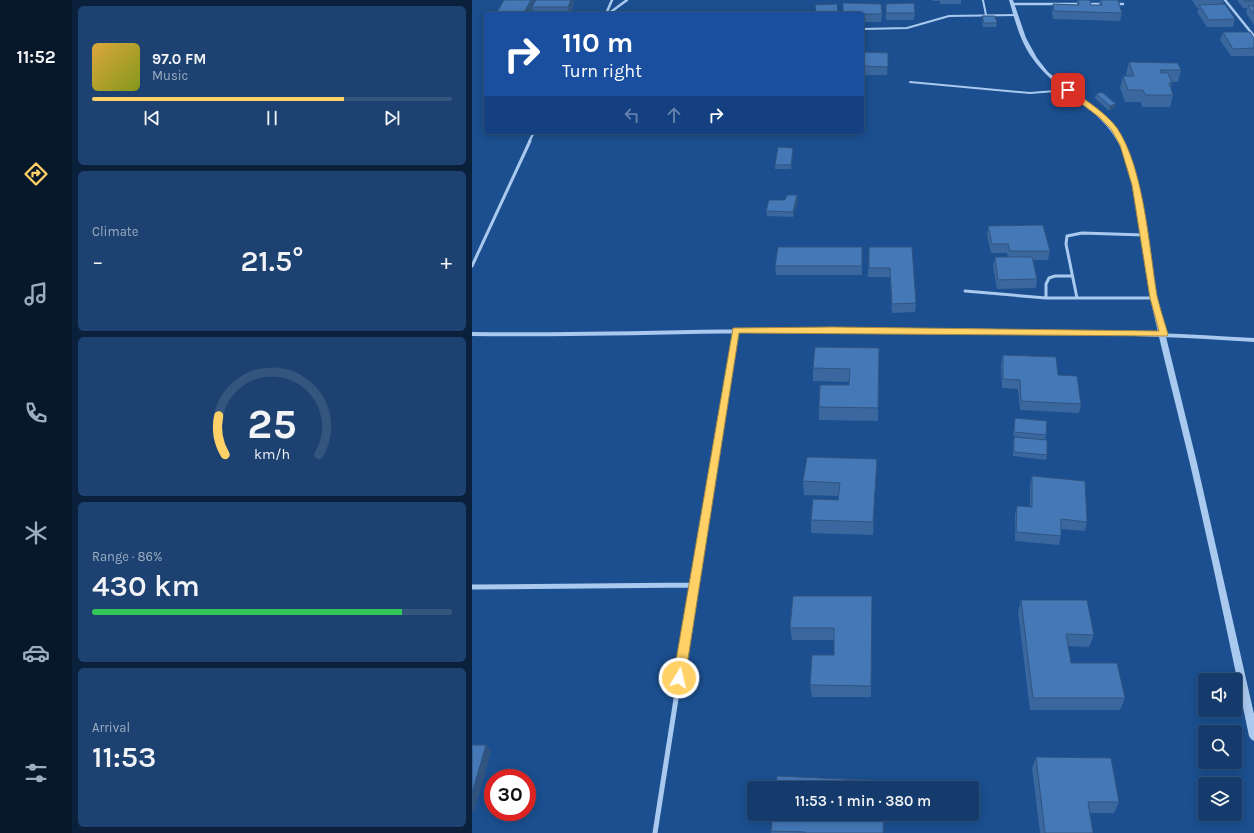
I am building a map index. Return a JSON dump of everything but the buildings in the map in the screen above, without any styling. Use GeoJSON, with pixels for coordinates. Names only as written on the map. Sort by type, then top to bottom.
{"type":"FeatureCollection","features":[{"type":"Feature","properties":{"kind":"street"},"geometry":{"type":"LineString","coordinates":[[608,12],[612,0]]}},
{"type":"Feature","properties":{"kind":"street"},"geometry":{"type":"LineString","coordinates":[[610,12],[627,0]]}},
{"type":"Feature","properties":{"kind":"street"},"geometry":{"type":"LineString","coordinates":[[1225,0],[1253,34]]}},
{"type":"Feature","properties":{"kind":"street"},"geometry":{"type":"LineString","coordinates":[[1123,4],[1012,2],[1022,36],[1036,60],[1068,90],[1101,115],[1114,128],[1123,145],[1136,185],[1154,298],[1164,334],[1201,495],[1254,736]]}},
{"type":"Feature","properties":{"kind":"street"},"geometry":{"type":"LineString","coordinates":[[472,266],[533,134]]}},
{"type":"Feature","properties":{"kind":"street"},"geometry":{"type":"LineString","coordinates":[[1077,298],[1065,239],[1069,235],[1144,235]]}},
{"type":"Feature","properties":{"kind":"street"},"geometry":{"type":"LineString","coordinates":[[1046,298],[1046,284],[1049,278],[1054,276],[1072,276]]}},
{"type":"Feature","properties":{"kind":"street"},"geometry":{"type":"LineString","coordinates":[[965,290],[1046,298],[1154,298]]}},
{"type":"Feature","properties":{"kind":"street"},"geometry":{"type":"LineString","coordinates":[[655,833],[736,330]]}},
{"type":"Feature","properties":{"kind":"street"},"geometry":{"type":"LineString","coordinates":[[472,334],[532,335],[736,330],[833,330],[1164,334],[1254,340]]}},
{"type":"Feature","properties":{"kind":"street"},"geometry":{"type":"LineString","coordinates":[[472,587],[694,585]]}},
{"type":"Feature","properties":{"kind":"lane"},"geometry":{"type":"LineString","coordinates":[[983,0],[986,15]]}},
{"type":"Feature","properties":{"kind":"lane"},"geometry":{"type":"LineString","coordinates":[[864,28],[906,28],[920,25],[940,17],[1016,15]]}},
{"type":"Feature","properties":{"kind":"lane"},"geometry":{"type":"LineString","coordinates":[[910,82],[1030,93],[1068,90]]}},
{"type":"Feature","properties":{"kind":"route"},"geometry":{"type":"LineString","coordinates":[[679,678],[736,330],[1164,334],[1154,298],[1136,185],[1123,145],[1114,128],[1101,115],[1068,90]]}}]}
